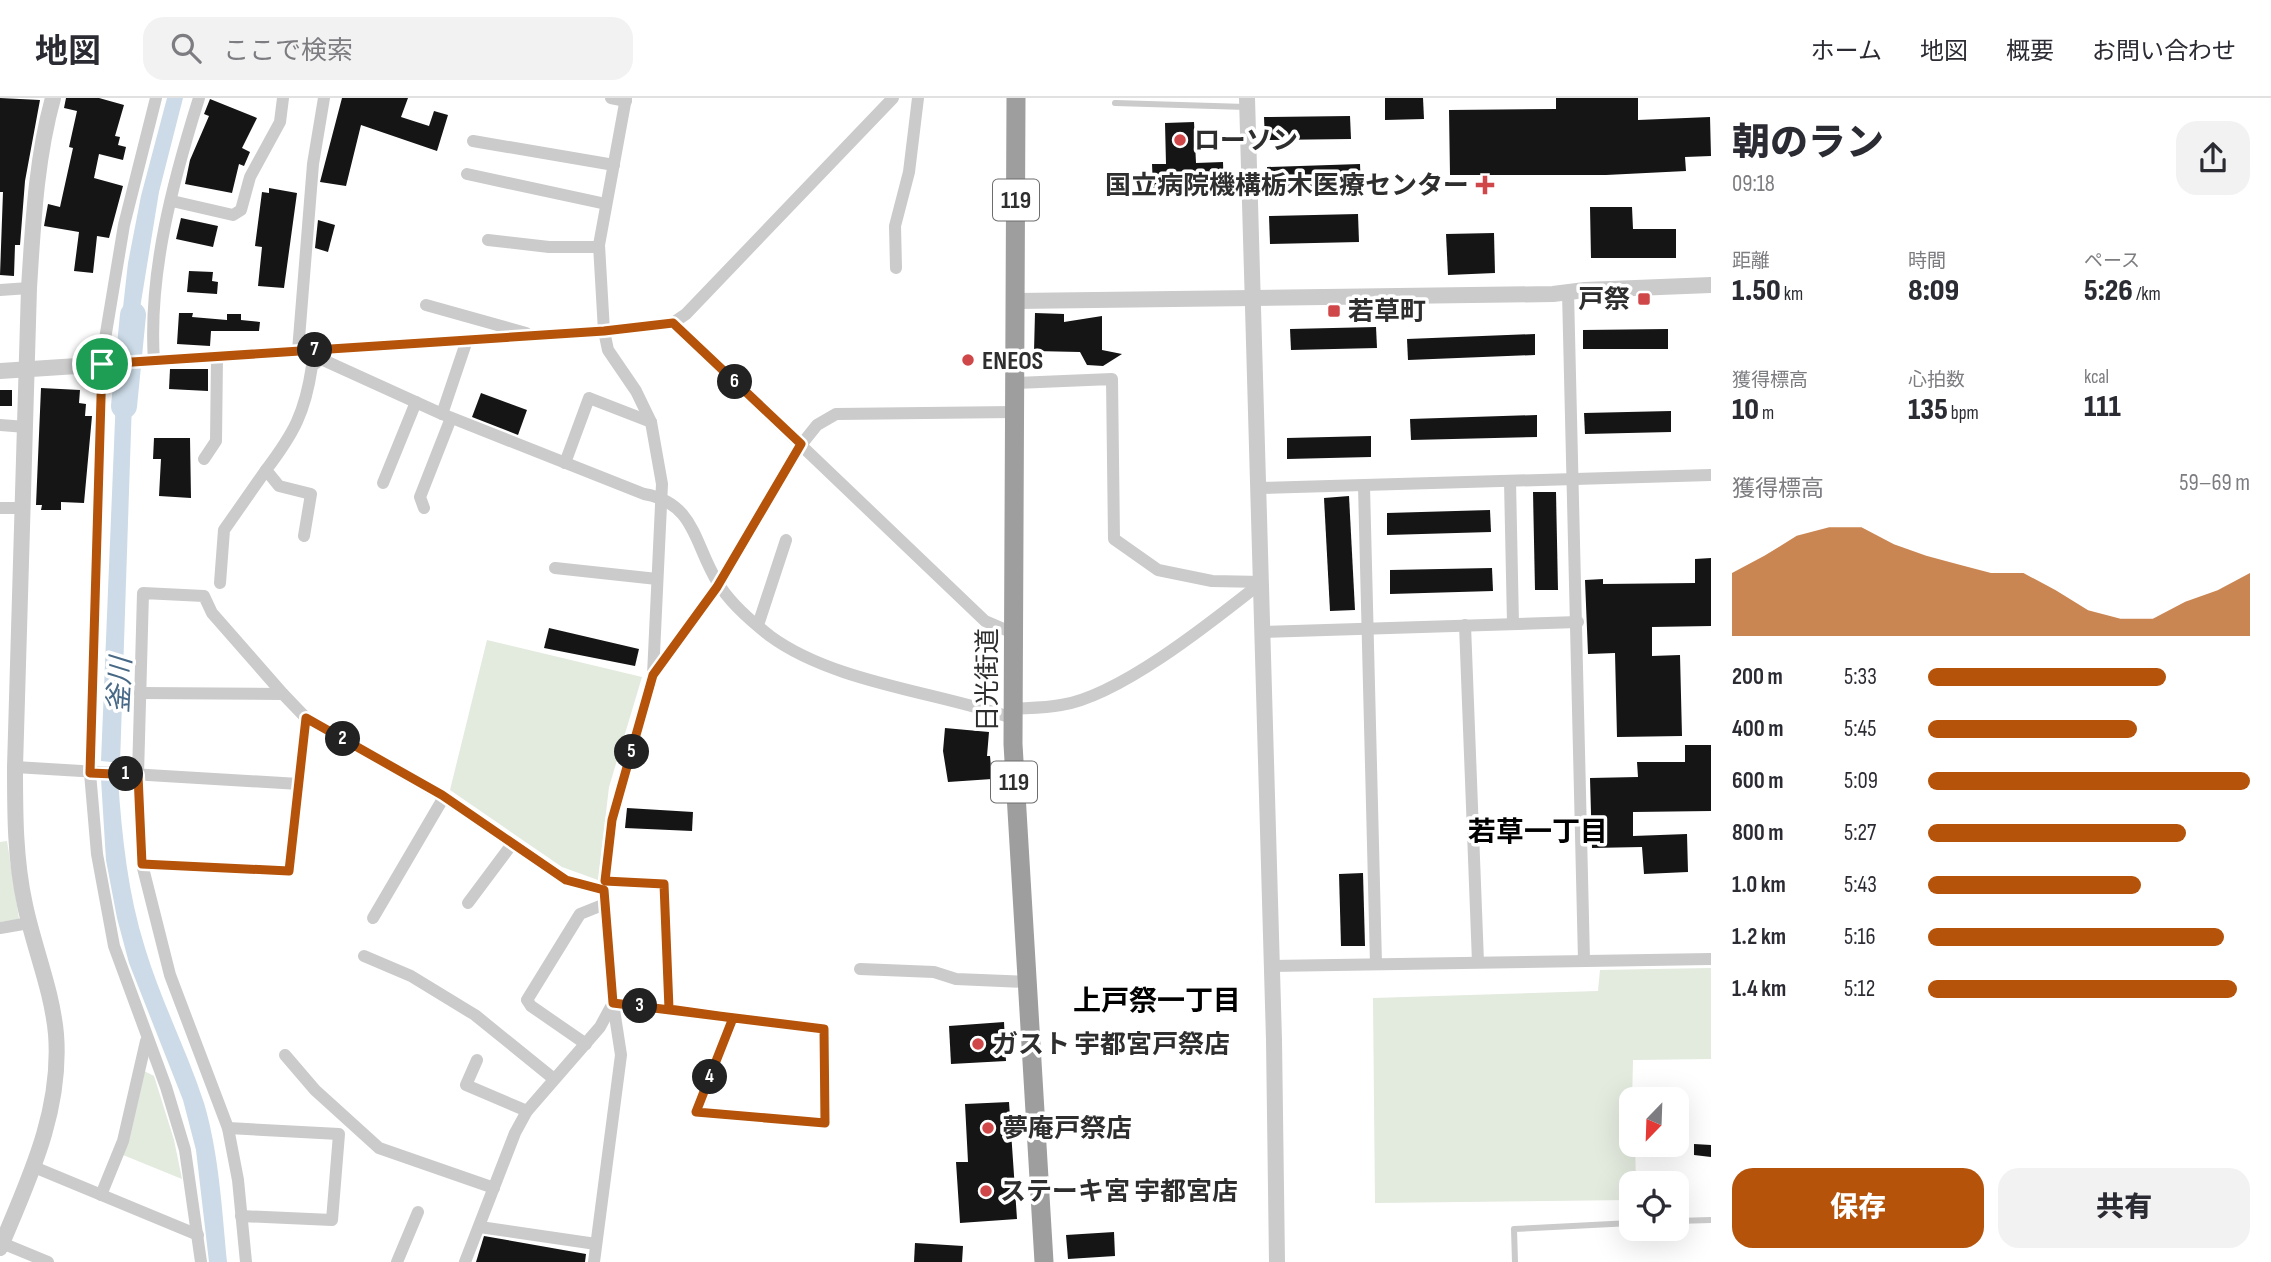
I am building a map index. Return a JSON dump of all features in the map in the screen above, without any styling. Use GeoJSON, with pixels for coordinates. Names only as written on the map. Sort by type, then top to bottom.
{"type":"FeatureCollection","features":[{"type":"Feature","properties":{"kind":"highway","name":"日光街道"},"geometry":{"type":"LineString","coordinates":[[1016,98],[1012,713],[1044,1262]]}},
{"type":"Feature","properties":{"kind":"street"},"geometry":{"type":"LineString","coordinates":[[48,1262],[1,1245],[34,1167],[51,1110],[56,1034],[29,923],[16,842],[15,767],[29,288],[34,216],[46,124],[53,98]]}},
{"type":"Feature","properties":{"kind":"street"},"geometry":{"type":"LineString","coordinates":[[156,98],[124,225],[105,364],[94,773],[97,854],[114,946],[146,1041],[166,1087],[185,1150],[201,1262]]}},
{"type":"Feature","properties":{"kind":"street"},"geometry":{"type":"LineString","coordinates":[[151,361],[154,297],[179,160],[199,98]]}},
{"type":"Feature","properties":{"kind":"street"},"geometry":{"type":"LineString","coordinates":[[172,201],[233,215],[242,209],[250,177],[280,122],[283,98]]}},
{"type":"Feature","properties":{"kind":"street"},"geometry":{"type":"LineString","coordinates":[[298,351],[313,164],[324,98]]}},
{"type":"Feature","properties":{"kind":"street"},"geometry":{"type":"LineString","coordinates":[[594,1262],[621,1055],[613,1003],[605,885],[612,820],[653,675],[662,484],[651,422],[636,391],[608,350],[604,331],[599,247],[626,99],[611,98]]}},
{"type":"Feature","properties":{"kind":"street"},"geometry":{"type":"LineString","coordinates":[[0,371],[298,351],[321,355],[673,323],[686,314],[893,98]]}},
{"type":"Feature","properties":{"kind":"street"},"geometry":{"type":"LineString","coordinates":[[896,268],[895,226],[909,172],[918,98]]}},
{"type":"Feature","properties":{"kind":"street"},"geometry":{"type":"LineString","coordinates":[[1247,103],[1262,582],[1277,1262]]}},
{"type":"Feature","properties":{"kind":"street"},"geometry":{"type":"LineString","coordinates":[[473,141],[614,165]]}},
{"type":"Feature","properties":{"kind":"street"},"geometry":{"type":"LineString","coordinates":[[467,174],[606,204]]}},
{"type":"Feature","properties":{"kind":"street"},"geometry":{"type":"LineString","coordinates":[[488,240],[549,247],[599,247]]}},
{"type":"Feature","properties":{"kind":"street"},"geometry":{"type":"LineString","coordinates":[[1015,301],[1567,292],[1711,285]]}},
{"type":"Feature","properties":{"kind":"street"},"geometry":{"type":"LineString","coordinates":[[0,290],[29,288]]}},
{"type":"Feature","properties":{"kind":"street"},"geometry":{"type":"LineString","coordinates":[[1567,292],[1578,622],[1584,960]]}},
{"type":"Feature","properties":{"kind":"street"},"geometry":{"type":"LineString","coordinates":[[426,305],[537,336]]}},
{"type":"Feature","properties":{"kind":"street"},"geometry":{"type":"LineString","coordinates":[[673,323],[985,621],[1013,633]]}},
{"type":"Feature","properties":{"kind":"street"},"geometry":{"type":"LineString","coordinates":[[424,508],[420,497],[447,416],[467,340]]}},
{"type":"Feature","properties":{"kind":"street"},"geometry":{"type":"LineString","coordinates":[[321,355],[447,416],[675,505],[683,515],[718,584],[772,637],[830,666],[1012,713],[1063,705],[1106,688],[1181,645],[1262,582]]}},
{"type":"Feature","properties":{"kind":"street"},"geometry":{"type":"LineString","coordinates":[[220,583],[224,530],[295,432],[309,391],[312,366],[321,355]]}},
{"type":"Feature","properties":{"kind":"street"},"geometry":{"type":"LineString","coordinates":[[204,459],[216,441],[217,357]]}},
{"type":"Feature","properties":{"kind":"street"},"geometry":{"type":"LineString","coordinates":[[1015,383],[1112,379],[1114,539],[1158,570],[1212,581],[1262,582]]}},
{"type":"Feature","properties":{"kind":"street"},"geometry":{"type":"LineString","coordinates":[[565,463],[589,398],[651,422]]}},
{"type":"Feature","properties":{"kind":"street"},"geometry":{"type":"LineString","coordinates":[[383,483],[416,401]]}},
{"type":"Feature","properties":{"kind":"street"},"geometry":{"type":"LineString","coordinates":[[653,675],[718,584],[801,444],[817,425],[836,414],[1014,412]]}},
{"type":"Feature","properties":{"kind":"street"},"geometry":{"type":"LineString","coordinates":[[0,425],[26,426]]}},
{"type":"Feature","properties":{"kind":"street"},"geometry":{"type":"LineString","coordinates":[[266,470],[279,486],[311,494],[304,536]]}},
{"type":"Feature","properties":{"kind":"street"},"geometry":{"type":"LineString","coordinates":[[1259,488],[1711,475]]}},
{"type":"Feature","properties":{"kind":"street"},"geometry":{"type":"LineString","coordinates":[[1510,481],[1513,624]]}},
{"type":"Feature","properties":{"kind":"street"},"geometry":{"type":"LineString","coordinates":[[1364,485],[1376,964]]}},
{"type":"Feature","properties":{"kind":"street"},"geometry":{"type":"LineString","coordinates":[[0,508],[22,508]]}},
{"type":"Feature","properties":{"kind":"street"},"geometry":{"type":"LineString","coordinates":[[758,625],[786,540]]}},
{"type":"Feature","properties":{"kind":"street"},"geometry":{"type":"LineString","coordinates":[[555,568],[657,579]]}},
{"type":"Feature","properties":{"kind":"street"},"geometry":{"type":"LineString","coordinates":[[246,1262],[228,1128],[170,975],[142,864],[135,775],[143,593],[204,597],[212,613],[306,718],[444,797],[566,880],[605,885],[664,884],[669,1009]]}},
{"type":"Feature","properties":{"kind":"street"},"geometry":{"type":"LineString","coordinates":[[1263,632],[1578,622]]}},
{"type":"Feature","properties":{"kind":"street"},"geometry":{"type":"LineString","coordinates":[[1465,625],[1478,962]]}},
{"type":"Feature","properties":{"kind":"street"},"geometry":{"type":"LineString","coordinates":[[140,693],[283,694]]}},
{"type":"Feature","properties":{"kind":"street"},"geometry":{"type":"LineString","coordinates":[[142,864],[289,871],[306,718]]}},
{"type":"Feature","properties":{"kind":"street"},"geometry":{"type":"LineString","coordinates":[[15,767],[299,784]]}},
{"type":"Feature","properties":{"kind":"street"},"geometry":{"type":"LineString","coordinates":[[373,918],[444,797]]}},
{"type":"Feature","properties":{"kind":"street"},"geometry":{"type":"LineString","coordinates":[[468,903],[512,844]]}},
{"type":"Feature","properties":{"kind":"street"},"geometry":{"type":"LineString","coordinates":[[586,1044],[531,1006],[527,1000],[580,914],[605,904]]}},
{"type":"Feature","properties":{"kind":"street"},"geometry":{"type":"LineString","coordinates":[[0,928],[29,923]]}},
{"type":"Feature","properties":{"kind":"street"},"geometry":{"type":"LineString","coordinates":[[365,956],[411,975],[475,1015],[554,1079]]}},
{"type":"Feature","properties":{"kind":"street"},"geometry":{"type":"LineString","coordinates":[[1271,966],[1711,959]]}},
{"type":"Feature","properties":{"kind":"street"},"geometry":{"type":"LineString","coordinates":[[860,969],[934,972],[956,979],[1027,982]]}},
{"type":"Feature","properties":{"kind":"street"},"geometry":{"type":"LineString","coordinates":[[613,1003],[824,1029],[825,1123],[696,1112],[733,1018]]}},
{"type":"Feature","properties":{"kind":"street"},"geometry":{"type":"LineString","coordinates":[[465,1262],[515,1133],[527,1111],[600,1027],[613,1003]]}},
{"type":"Feature","properties":{"kind":"street"},"geometry":{"type":"LineString","coordinates":[[101,1195],[123,1141],[146,1041]]}},
{"type":"Feature","properties":{"kind":"street"},"geometry":{"type":"LineString","coordinates":[[285,1055],[315,1090],[379,1148],[494,1188]]}},
{"type":"Feature","properties":{"kind":"street"},"geometry":{"type":"LineString","coordinates":[[477,1060],[466,1086],[527,1111]]}},
{"type":"Feature","properties":{"kind":"street"},"geometry":{"type":"LineString","coordinates":[[228,1128],[339,1134],[332,1220],[241,1216]]}},
{"type":"Feature","properties":{"kind":"street"},"geometry":{"type":"LineString","coordinates":[[34,1167],[198,1235]]}},
{"type":"Feature","properties":{"kind":"street"},"geometry":{"type":"LineString","coordinates":[[397,1262],[418,1213]]}},
{"type":"Feature","properties":{"kind":"street"},"geometry":{"type":"LineString","coordinates":[[480,1227],[596,1244]]}},
{"type":"Feature","properties":{"kind":"lane"},"geometry":{"type":"LineString","coordinates":[[1115,103],[1247,103]]}},
{"type":"Feature","properties":{"kind":"lane"},"geometry":{"type":"LineString","coordinates":[[1689,1221],[1711,1220]]}},
{"type":"Feature","properties":{"kind":"lane"},"geometry":{"type":"LineString","coordinates":[[1515,1262],[1514,1229],[1619,1224]]}},
{"type":"Feature","properties":{"kind":"shaded area"},"geometry":{"type":"Polygon","coordinates":[[[487,640],[642,677],[609,787],[598,880],[562,867],[450,790],[487,640]]]}},
{"type":"Feature","properties":{"kind":"shaded area"},"geometry":{"type":"Polygon","coordinates":[[[7,841],[19,919],[0,922],[0,842],[7,841]]]}},
{"type":"Feature","properties":{"kind":"shaded area"},"geometry":{"type":"Polygon","coordinates":[[[1711,968],[1711,1059],[1633,1060],[1632,1087],[1619,1087],[1619,1157],[1635,1157],[1636,1171],[1619,1171],[1619,1200],[1375,1203],[1373,998],[1598,991],[1600,970],[1711,968]]]}},
{"type":"Feature","properties":{"kind":"shaded area"},"geometry":{"type":"Polygon","coordinates":[[[144,1071],[154,1076],[174,1140],[182,1179],[123,1155],[144,1071]]]}},
{"type":"Feature","properties":{"kind":"water"},"geometry":{"type":"Polygon","coordinates":[[[167,98],[183,98],[159,192],[133,351],[118,352],[128,263],[141,196],[167,98]]]}},
{"type":"Feature","properties":{"kind":"water"},"geometry":{"type":"Polygon","coordinates":[[[133,371],[120,763],[101,761],[117,372],[133,371]]]}},
{"type":"Feature","properties":{"kind":"water"},"geometry":{"type":"Polygon","coordinates":[[[101,779],[118,780],[127,865],[139,928],[151,968],[197,1084],[209,1122],[219,1182],[227,1262],[209,1262],[196,1150],[183,1100],[129,963],[117,918],[106,860],[101,779]]]}},
{"type":"Feature","properties":{"kind":"building"},"geometry":{"type":"Polygon","coordinates":[[[0,98],[40,100],[25,181],[20,245],[15,245],[14,276],[0,275],[3,192],[0,192],[0,98]]]}},
{"type":"Feature","properties":{"kind":"building"},"geometry":{"type":"Polygon","coordinates":[[[66,98],[99,98],[124,105],[115,136],[120,137],[118,145],[126,147],[123,160],[99,154],[94,178],[123,186],[109,238],[97,236],[93,273],[74,271],[79,232],[44,226],[48,204],[60,207],[73,148],[69,147],[77,111],[64,108],[66,98]]]}},
{"type":"Feature","properties":{"kind":"building"},"geometry":{"type":"Polygon","coordinates":[[[342,98],[408,98],[401,117],[429,126],[434,111],[448,115],[437,151],[361,125],[346,186],[320,182],[342,98]]]}},
{"type":"Feature","properties":{"kind":"building"},"geometry":{"type":"Polygon","coordinates":[[[1385,98],[1423,98],[1424,119],[1385,120],[1385,98]]]}},
{"type":"Feature","properties":{"kind":"building"},"geometry":{"type":"Polygon","coordinates":[[[1556,98],[1638,98],[1638,120],[1710,117],[1711,156],[1685,157],[1686,171],[1606,175],[1450,175],[1449,110],[1556,109],[1556,98]]]}},
{"type":"Feature","properties":{"kind":"building"},"geometry":{"type":"Polygon","coordinates":[[[210,99],[257,118],[242,148],[250,152],[244,166],[239,164],[232,193],[185,184],[190,160],[209,116],[204,114],[210,99]]]}},
{"type":"Feature","properties":{"kind":"building"},"geometry":{"type":"Polygon","coordinates":[[[1350,116],[1351,139],[1265,140],[1264,117],[1350,116]]]}},
{"type":"Feature","properties":{"kind":"building"},"geometry":{"type":"Polygon","coordinates":[[[1194,122],[1196,163],[1223,162],[1224,195],[1212,196],[1212,186],[1153,188],[1152,164],[1166,164],[1165,123],[1194,122]]]}},
{"type":"Feature","properties":{"kind":"building"},"geometry":{"type":"Polygon","coordinates":[[[1360,164],[1361,190],[1268,194],[1267,167],[1360,164]]]}},
{"type":"Feature","properties":{"kind":"building"},"geometry":{"type":"Polygon","coordinates":[[[269,188],[297,193],[284,288],[258,286],[262,247],[255,246],[262,192],[269,193],[269,188]]]}},
{"type":"Feature","properties":{"kind":"building"},"geometry":{"type":"Polygon","coordinates":[[[1590,207],[1632,207],[1633,229],[1676,229],[1676,258],[1591,258],[1590,207]]]}},
{"type":"Feature","properties":{"kind":"building"},"geometry":{"type":"Polygon","coordinates":[[[1358,214],[1359,242],[1270,244],[1269,216],[1358,214]]]}},
{"type":"Feature","properties":{"kind":"building"},"geometry":{"type":"Polygon","coordinates":[[[181,218],[218,226],[213,247],[176,239],[181,218]]]}},
{"type":"Feature","properties":{"kind":"building"},"geometry":{"type":"Polygon","coordinates":[[[318,220],[335,225],[328,252],[315,248],[318,220]]]}},
{"type":"Feature","properties":{"kind":"building"},"geometry":{"type":"Polygon","coordinates":[[[1494,233],[1495,273],[1448,275],[1446,234],[1494,233]]]}},
{"type":"Feature","properties":{"kind":"building"},"geometry":{"type":"Polygon","coordinates":[[[189,271],[213,272],[212,281],[218,282],[217,294],[187,292],[189,271]]]}},
{"type":"Feature","properties":{"kind":"building"},"geometry":{"type":"Polygon","coordinates":[[[179,313],[227,320],[227,314],[241,314],[241,320],[260,322],[259,331],[211,331],[210,346],[177,344],[179,313]]]}},
{"type":"Feature","properties":{"kind":"building"},"geometry":{"type":"Polygon","coordinates":[[[1035,313],[1064,314],[1064,322],[1102,316],[1102,350],[1122,354],[1103,366],[1087,365],[1080,352],[1034,351],[1035,313]]]}},
{"type":"Feature","properties":{"kind":"building"},"geometry":{"type":"Polygon","coordinates":[[[1376,327],[1377,348],[1291,350],[1290,329],[1376,327]]]}},
{"type":"Feature","properties":{"kind":"building"},"geometry":{"type":"Polygon","coordinates":[[[1668,329],[1668,349],[1583,349],[1583,330],[1668,329]]]}},
{"type":"Feature","properties":{"kind":"building"},"geometry":{"type":"Polygon","coordinates":[[[1535,334],[1535,355],[1408,360],[1407,339],[1535,334]]]}},
{"type":"Feature","properties":{"kind":"building"},"geometry":{"type":"Polygon","coordinates":[[[170,369],[208,369],[208,391],[169,389],[170,369]]]}},
{"type":"Feature","properties":{"kind":"building"},"geometry":{"type":"Polygon","coordinates":[[[41,388],[80,390],[79,403],[86,404],[85,416],[92,416],[84,503],[61,502],[61,510],[41,510],[42,505],[36,505],[41,388]]]}},
{"type":"Feature","properties":{"kind":"building"},"geometry":{"type":"Polygon","coordinates":[[[0,390],[12,390],[12,406],[0,406],[0,390]]]}},
{"type":"Feature","properties":{"kind":"building"},"geometry":{"type":"Polygon","coordinates":[[[481,393],[527,410],[518,435],[472,417],[481,393]]]}},
{"type":"Feature","properties":{"kind":"building"},"geometry":{"type":"Polygon","coordinates":[[[1671,411],[1671,432],[1585,434],[1584,413],[1671,411]]]}},
{"type":"Feature","properties":{"kind":"building"},"geometry":{"type":"Polygon","coordinates":[[[1537,415],[1537,437],[1411,440],[1410,419],[1537,415]]]}},
{"type":"Feature","properties":{"kind":"building"},"geometry":{"type":"Polygon","coordinates":[[[1371,436],[1371,457],[1287,459],[1287,438],[1371,436]]]}},
{"type":"Feature","properties":{"kind":"building"},"geometry":{"type":"Polygon","coordinates":[[[154,438],[190,438],[191,498],[159,496],[161,459],[153,459],[154,438]]]}},
{"type":"Feature","properties":{"kind":"building"},"geometry":{"type":"Polygon","coordinates":[[[1533,492],[1556,492],[1558,590],[1535,590],[1533,492]]]}},
{"type":"Feature","properties":{"kind":"building"},"geometry":{"type":"Polygon","coordinates":[[[1349,496],[1355,610],[1330,611],[1324,498],[1349,496]]]}},
{"type":"Feature","properties":{"kind":"building"},"geometry":{"type":"Polygon","coordinates":[[[1490,510],[1491,532],[1387,535],[1387,513],[1490,510]]]}},
{"type":"Feature","properties":{"kind":"building"},"geometry":{"type":"Polygon","coordinates":[[[1711,558],[1711,626],[1652,627],[1652,656],[1680,655],[1682,736],[1617,737],[1615,653],[1588,654],[1585,580],[1603,579],[1603,584],[1695,583],[1695,559],[1711,558]]]}},
{"type":"Feature","properties":{"kind":"building"},"geometry":{"type":"Polygon","coordinates":[[[1492,568],[1493,591],[1390,594],[1390,570],[1492,568]]]}},
{"type":"Feature","properties":{"kind":"building"},"geometry":{"type":"Polygon","coordinates":[[[549,628],[639,649],[635,666],[544,648],[549,628]]]}},
{"type":"Feature","properties":{"kind":"building"},"geometry":{"type":"Polygon","coordinates":[[[945,728],[989,732],[987,756],[990,756],[992,779],[948,782],[943,751],[945,728]]]}},
{"type":"Feature","properties":{"kind":"building"},"geometry":{"type":"Polygon","coordinates":[[[1685,745],[1711,745],[1711,811],[1633,812],[1633,836],[1687,834],[1688,872],[1644,874],[1642,847],[1592,848],[1590,778],[1638,777],[1637,762],[1685,762],[1685,745]]]}},
{"type":"Feature","properties":{"kind":"building"},"geometry":{"type":"Polygon","coordinates":[[[627,808],[693,812],[692,831],[625,828],[627,808]]]}},
{"type":"Feature","properties":{"kind":"building"},"geometry":{"type":"Polygon","coordinates":[[[1363,873],[1365,946],[1341,946],[1339,874],[1363,873]]]}},
{"type":"Feature","properties":{"kind":"building","name":"ガスト 宇都宮戸祭店"},"geometry":{"type":"Polygon","coordinates":[[[1004,1022],[1006,1061],[951,1064],[949,1026],[1004,1022]]]}},
{"type":"Feature","properties":{"kind":"building"},"geometry":{"type":"Polygon","coordinates":[[[1009,1102],[1017,1219],[960,1223],[956,1162],[968,1162],[965,1104],[1009,1102]]]}},
{"type":"Feature","properties":{"kind":"building"},"geometry":{"type":"Polygon","coordinates":[[[1694,1144],[1711,1145],[1711,1157],[1694,1155],[1694,1144]]]}},
{"type":"Feature","properties":{"kind":"building"},"geometry":{"type":"Polygon","coordinates":[[[1114,1232],[1115,1256],[1068,1259],[1066,1235],[1114,1232]]]}},
{"type":"Feature","properties":{"kind":"building"},"geometry":{"type":"Polygon","coordinates":[[[484,1236],[586,1254],[585,1262],[476,1262],[484,1236]]]}},
{"type":"Feature","properties":{"kind":"building"},"geometry":{"type":"Polygon","coordinates":[[[915,1243],[963,1246],[962,1262],[914,1262],[915,1243]]]}},
{"type":"Feature","properties":{"kind":"waterway","name":"釜川"},"geometry":{"type":"LineString","coordinates":[[124,406],[133,315]]}},
{"type":"Feature","properties":{"kind":"place","name":"ローソン"},"geometry":{"type":"Point","coordinates":[1180,140]}},
{"type":"Feature","properties":{"kind":"place","name":"国立病院機構栃木医療センター"},"geometry":{"type":"Point","coordinates":[1485,185]}},
{"type":"Feature","properties":{"kind":"place","name":"戸祭"},"geometry":{"type":"Point","coordinates":[1644,299]}},
{"type":"Feature","properties":{"kind":"place","name":"若草町"},"geometry":{"type":"Point","coordinates":[1334,311]}},
{"type":"Feature","properties":{"kind":"place","name":"ENEOS"},"geometry":{"type":"Point","coordinates":[968,360]}},
{"type":"Feature","properties":{"kind":"place","name":"ガスト 宇都宮戸祭店"},"geometry":{"type":"Point","coordinates":[978,1044]}},
{"type":"Feature","properties":{"kind":"place","name":"夢庵戸祭店"},"geometry":{"type":"Point","coordinates":[988,1128]}},
{"type":"Feature","properties":{"kind":"place","name":"ステーキ宮 宇都宮店"},"geometry":{"type":"Point","coordinates":[986,1191]}},
{"type":"Feature","properties":{"kind":"district","name":"若草一丁目"},"geometry":{"type":"Point","coordinates":[1538,831]}},
{"type":"Feature","properties":{"kind":"district","name":"上戸祭一丁目"},"geometry":{"type":"Point","coordinates":[1157,1000]}},
{"type":"Feature","properties":{"kind":"route"},"geometry":{"type":"LineString","coordinates":[[102,364],[90,773],[138,775],[142,864],[289,871],[306,718],[442,795],[566,880],[604,890],[613,1003],[669,1009],[824,1029],[825,1123],[696,1112],[733,1018],[669,1009],[664,884],[605,881],[612,820],[653,675],[717,587],[801,444],[673,323],[604,331],[102,364]]}}]}
